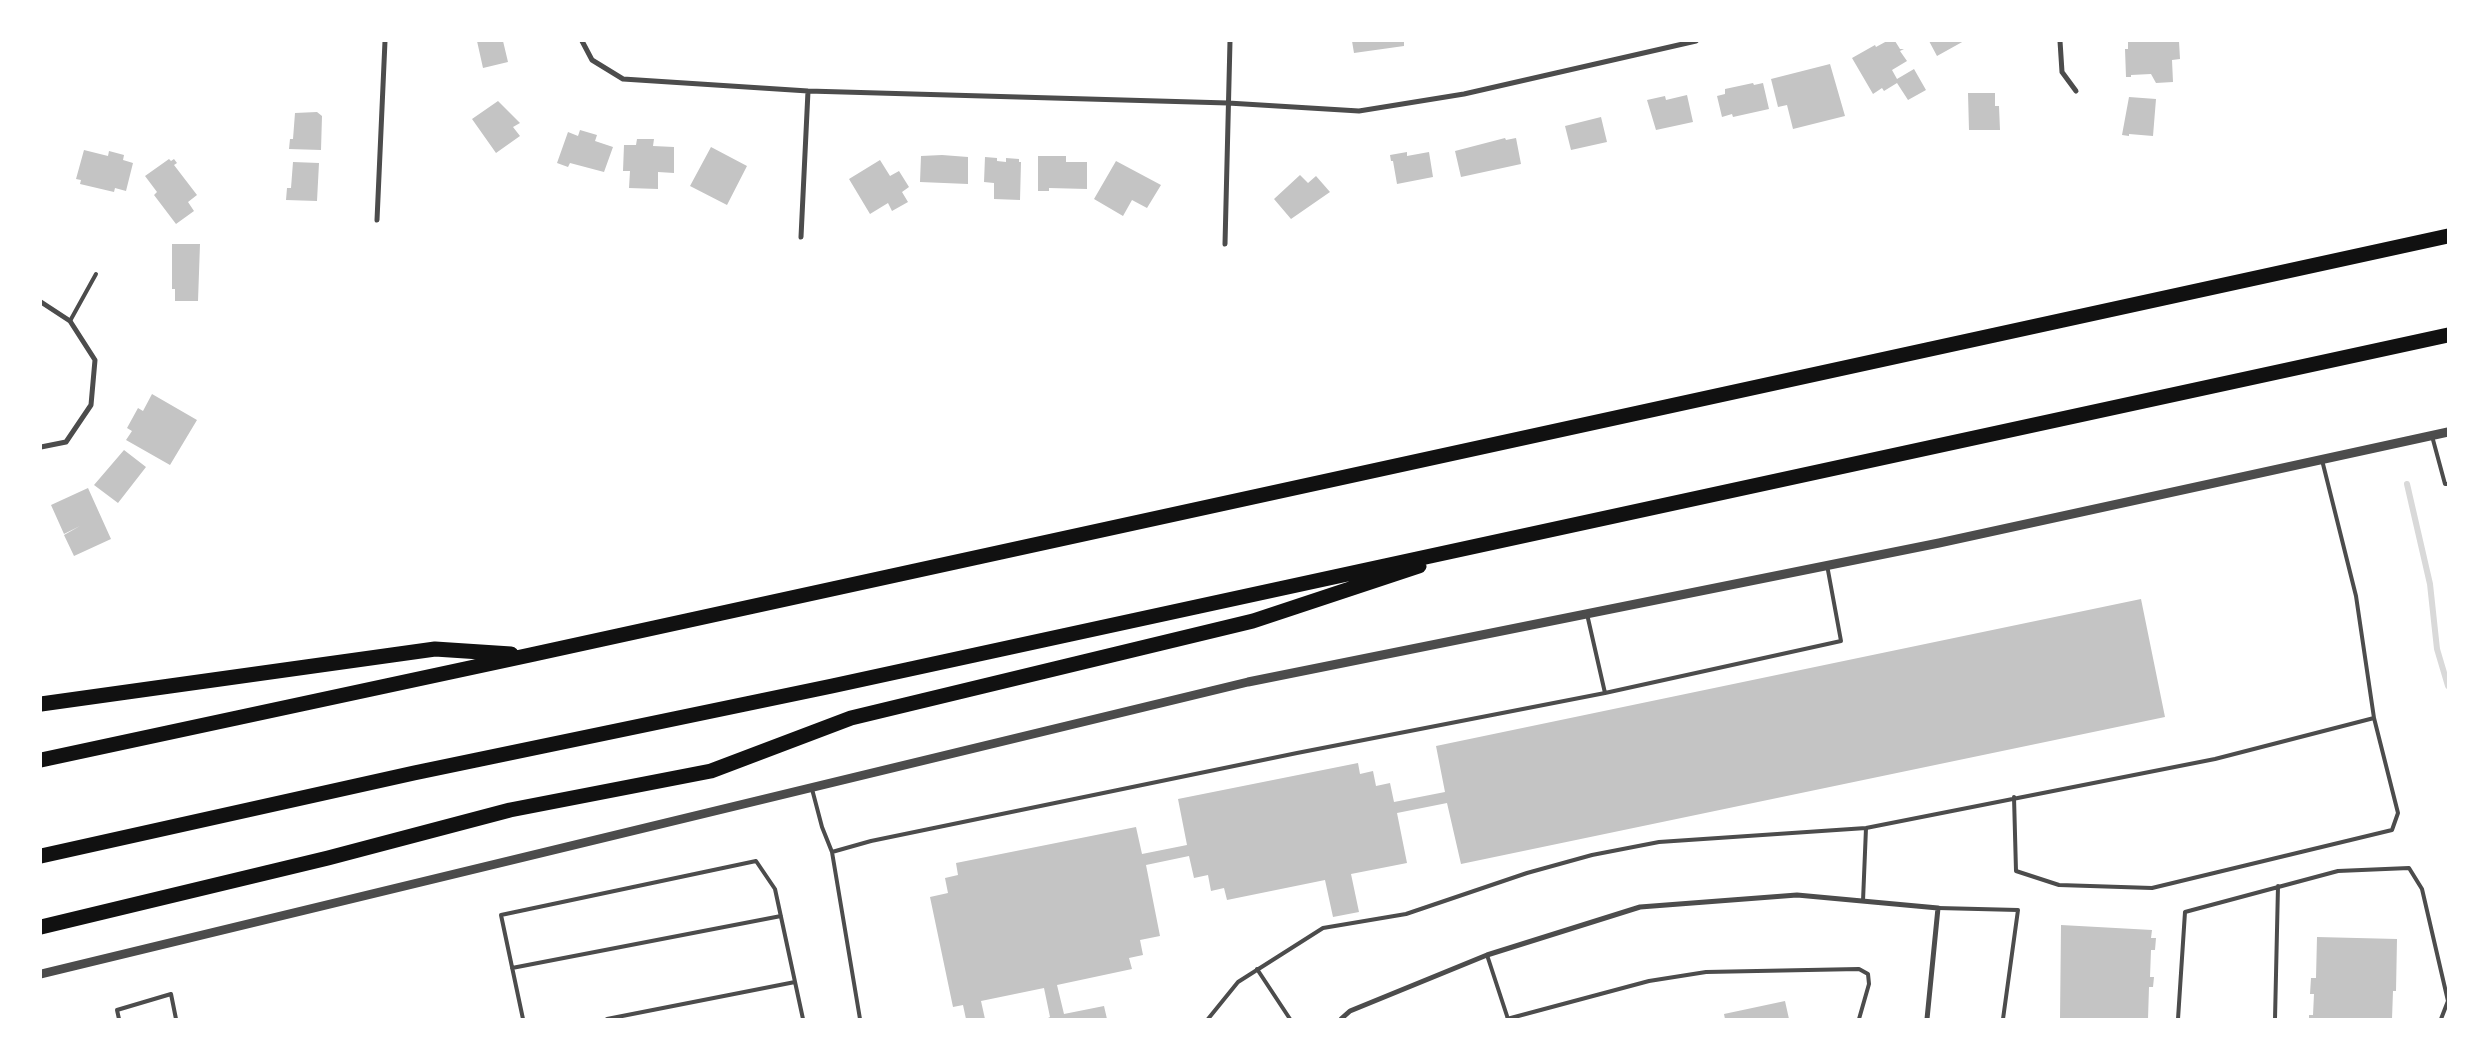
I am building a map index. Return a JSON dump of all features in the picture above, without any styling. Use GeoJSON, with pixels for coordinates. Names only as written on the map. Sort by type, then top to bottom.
{"type":"FeatureCollection","features":[{"type":"Feature","properties":{"kind":"highway"},"geometry":{"type":"LineString","coordinates":[[41,760],[530,656],[2448,236]]}},
{"type":"Feature","properties":{"kind":"highway"},"geometry":{"type":"LineString","coordinates":[[41,856],[2448,335]]}},
{"type":"Feature","properties":{"kind":"highway"},"geometry":{"type":"LineString","coordinates":[[41,927],[328,858],[510,810],[711,771],[851,718],[1253,621],[1494,541]]}},
{"type":"Feature","properties":{"kind":"highway"},"geometry":{"type":"LineString","coordinates":[[41,704],[435,649],[530,656]]}},
{"type":"Feature","properties":{"kind":"street"},"geometry":{"type":"LineString","coordinates":[[377,220],[385,41]]}},
{"type":"Feature","properties":{"kind":"street"},"geometry":{"type":"LineString","coordinates":[[582,41],[592,60],[623,79],[808,91],[1228,104],[1359,111],[1464,94],[1696,41]]}},
{"type":"Feature","properties":{"kind":"street"},"geometry":{"type":"LineString","coordinates":[[1225,244],[1230,41]]}},
{"type":"Feature","properties":{"kind":"street"},"geometry":{"type":"LineString","coordinates":[[2060,41],[2062,72],[2076,91]]}},
{"type":"Feature","properties":{"kind":"street"},"geometry":{"type":"LineString","coordinates":[[801,237],[808,91]]}},
{"type":"Feature","properties":{"kind":"street"},"geometry":{"type":"LineString","coordinates":[[41,302],[70,321],[95,360],[91,405],[66,442],[41,447]]}},
{"type":"Feature","properties":{"kind":"street"},"geometry":{"type":"LineString","coordinates":[[41,974],[1248,682],[1827,566],[2448,432]]}},
{"type":"Feature","properties":{"kind":"street"},"geometry":{"type":"LineString","coordinates":[[1341,1019],[1350,1011],[1487,955],[1640,907],[1797,895],[1938,908],[1927,1019]]}},
{"type":"Feature","properties":{"kind":"lane"},"geometry":{"type":"LineString","coordinates":[[70,321],[96,274]]}},
{"type":"Feature","properties":{"kind":"lane"},"geometry":{"type":"LineString","coordinates":[[2432,436],[2445,484],[2448,484]]}},
{"type":"Feature","properties":{"kind":"lane"},"geometry":{"type":"LineString","coordinates":[[2014,797],[2016,871],[2059,885],[2152,888],[2392,830],[2398,813],[2374,718],[2356,596],[2322,460]]}},
{"type":"Feature","properties":{"kind":"lane"},"geometry":{"type":"LineString","coordinates":[[832,852],[871,841],[1307,751],[1605,693],[1841,640],[1827,566]]}},
{"type":"Feature","properties":{"kind":"lane"},"geometry":{"type":"LineString","coordinates":[[1587,614],[1605,693]]}},
{"type":"Feature","properties":{"kind":"lane"},"geometry":{"type":"LineString","coordinates":[[1208,1019],[1238,982],[1322,928],[1406,914],[1527,873],[1592,855],[1659,842],[1866,828],[2014,797],[2215,759],[2374,718]]}},
{"type":"Feature","properties":{"kind":"lane"},"geometry":{"type":"LineString","coordinates":[[812,788],[822,827],[832,852],[860,1019]]}},
{"type":"Feature","properties":{"kind":"lane"},"geometry":{"type":"LineString","coordinates":[[1863,901],[1866,828]]}},
{"type":"Feature","properties":{"kind":"lane"},"geometry":{"type":"LineString","coordinates":[[522,1019],[502,915],[756,861],[775,889],[803,1019]]}},
{"type":"Feature","properties":{"kind":"lane"},"geometry":{"type":"LineString","coordinates":[[2178,1019],[2185,912],[2338,871],[2409,868],[2422,889],[2448,1001],[2441,1019]]}},
{"type":"Feature","properties":{"kind":"lane"},"geometry":{"type":"LineString","coordinates":[[2275,1019],[2278,886]]}},
{"type":"Feature","properties":{"kind":"lane"},"geometry":{"type":"LineString","coordinates":[[1938,908],[2018,910],[2003,1019]]}},
{"type":"Feature","properties":{"kind":"lane"},"geometry":{"type":"LineString","coordinates":[[512,968],[781,916]]}},
{"type":"Feature","properties":{"kind":"lane"},"geometry":{"type":"LineString","coordinates":[[1487,955],[1508,1019],[1649,981],[1706,972],[1859,969],[1868,974],[1869,984],[1859,1019]]}},
{"type":"Feature","properties":{"kind":"lane"},"geometry":{"type":"LineString","coordinates":[[1257,969],[1290,1019]]}},
{"type":"Feature","properties":{"kind":"lane"},"geometry":{"type":"LineString","coordinates":[[607,1019],[795,982]]}},
{"type":"Feature","properties":{"kind":"lane"},"geometry":{"type":"LineString","coordinates":[[119,1019],[117,1010],[170,994],[176,1019]]}},
{"type":"Feature","properties":{"kind":"building"},"geometry":{"type":"Polygon","coordinates":[[[477,41],[503,41],[508,62],[483,68],[477,41]]]}},
{"type":"Feature","properties":{"kind":"building"},"geometry":{"type":"Polygon","coordinates":[[[1352,41],[1404,41],[1404,46],[1354,53],[1352,41]]]}},
{"type":"Feature","properties":{"kind":"building"},"geometry":{"type":"Polygon","coordinates":[[[1887,41],[1895,41],[1900,49],[1904,49],[1900,51],[1907,61],[1892,70],[1897,79],[1914,69],[1926,90],[1908,100],[1897,83],[1884,91],[1882,88],[1873,94],[1852,58],[1875,45],[1876,47],[1887,41]]]}},
{"type":"Feature","properties":{"kind":"building"},"geometry":{"type":"Polygon","coordinates":[[[1929,41],[1964,41],[1937,56],[1929,41]]]}},
{"type":"Feature","properties":{"kind":"building"},"geometry":{"type":"Polygon","coordinates":[[[2128,41],[2179,41],[2180,59],[2172,60],[2173,82],[2156,83],[2151,74],[2126,77],[2125,49],[2128,49],[2128,41]]]}},
{"type":"Feature","properties":{"kind":"building"},"geometry":{"type":"Polygon","coordinates":[[[1830,64],[1845,116],[1793,129],[1787,105],[1778,107],[1771,79],[1830,64]]]}},
{"type":"Feature","properties":{"kind":"building"},"geometry":{"type":"Polygon","coordinates":[[[1753,83],[1754,85],[1763,83],[1769,109],[1733,117],[1732,114],[1722,117],[1717,96],[1725,94],[1725,89],[1753,83]]]}},
{"type":"Feature","properties":{"kind":"building"},"geometry":{"type":"Polygon","coordinates":[[[1968,93],[1995,93],[1995,106],[1999,106],[2000,130],[1969,130],[1968,93]]]}},
{"type":"Feature","properties":{"kind":"building"},"geometry":{"type":"Polygon","coordinates":[[[1687,95],[1693,122],[1656,130],[1647,100],[1665,96],[1666,100],[1687,95]]]}},
{"type":"Feature","properties":{"kind":"building"},"geometry":{"type":"Polygon","coordinates":[[[2129,97],[2156,99],[2153,136],[2122,135],[2129,97]]]}},
{"type":"Feature","properties":{"kind":"building"},"geometry":{"type":"Polygon","coordinates":[[[498,101],[520,123],[513,127],[520,136],[496,153],[472,119],[498,101]]]}},
{"type":"Feature","properties":{"kind":"building"},"geometry":{"type":"Polygon","coordinates":[[[317,112],[322,116],[321,150],[289,149],[290,139],[293,139],[295,113],[317,112]]]}},
{"type":"Feature","properties":{"kind":"building"},"geometry":{"type":"Polygon","coordinates":[[[1601,117],[1607,142],[1571,150],[1565,126],[1601,117]]]}},
{"type":"Feature","properties":{"kind":"building"},"geometry":{"type":"Polygon","coordinates":[[[580,130],[597,135],[595,141],[613,147],[604,172],[570,163],[568,167],[557,163],[568,132],[578,136],[580,130]]]}},
{"type":"Feature","properties":{"kind":"building"},"geometry":{"type":"Polygon","coordinates":[[[1505,138],[1506,140],[1516,138],[1521,164],[1461,177],[1455,151],[1505,138]]]}},
{"type":"Feature","properties":{"kind":"building"},"geometry":{"type":"Polygon","coordinates":[[[637,139],[654,139],[653,146],[674,147],[674,173],[658,172],[658,189],[629,188],[630,171],[623,171],[624,145],[636,145],[637,139]]]}},
{"type":"Feature","properties":{"kind":"building"},"geometry":{"type":"Polygon","coordinates":[[[711,147],[747,166],[727,205],[690,186],[711,147]]]}},
{"type":"Feature","properties":{"kind":"building"},"geometry":{"type":"Polygon","coordinates":[[[84,150],[108,156],[109,151],[124,155],[123,160],[133,163],[126,191],[115,188],[114,192],[80,184],[81,180],[76,179],[84,150]]]}},
{"type":"Feature","properties":{"kind":"building"},"geometry":{"type":"Polygon","coordinates":[[[1407,152],[1407,156],[1429,152],[1433,177],[1397,184],[1393,161],[1391,161],[1390,155],[1407,152]]]}},
{"type":"Feature","properties":{"kind":"building"},"geometry":{"type":"Polygon","coordinates":[[[921,156],[968,157],[968,184],[920,182],[921,156]]]}},
{"type":"Feature","properties":{"kind":"building"},"geometry":{"type":"Polygon","coordinates":[[[1038,156],[1066,156],[1066,162],[1087,162],[1087,189],[1049,188],[1049,191],[1038,191],[1038,156]]]}},
{"type":"Feature","properties":{"kind":"building"},"geometry":{"type":"Polygon","coordinates":[[[985,157],[997,158],[997,161],[1006,162],[1006,158],[1019,159],[1019,162],[1021,162],[1020,200],[994,199],[994,183],[984,182],[985,157]]]}},
{"type":"Feature","properties":{"kind":"building"},"geometry":{"type":"Polygon","coordinates":[[[169,159],[171,161],[174,159],[177,163],[174,165],[197,195],[188,202],[194,211],[176,224],[154,195],[157,192],[145,176],[169,159]]]}},
{"type":"Feature","properties":{"kind":"building"},"geometry":{"type":"Polygon","coordinates":[[[880,160],[890,176],[899,171],[909,187],[902,192],[908,202],[892,211],[888,203],[870,214],[849,179],[880,160]]]}},
{"type":"Feature","properties":{"kind":"building"},"geometry":{"type":"Polygon","coordinates":[[[1116,161],[1161,185],[1147,208],[1132,200],[1123,216],[1094,199],[1116,161]]]}},
{"type":"Feature","properties":{"kind":"building"},"geometry":{"type":"Polygon","coordinates":[[[293,162],[319,163],[317,201],[286,200],[287,188],[291,188],[293,162]]]}},
{"type":"Feature","properties":{"kind":"building"},"geometry":{"type":"Polygon","coordinates":[[[1300,175],[1308,183],[1316,176],[1330,192],[1291,219],[1274,199],[1300,175]]]}},
{"type":"Feature","properties":{"kind":"building"},"geometry":{"type":"Polygon","coordinates":[[[172,244],[200,244],[198,301],[175,301],[175,289],[172,289],[172,244]]]}},
{"type":"Feature","properties":{"kind":"building"},"geometry":{"type":"Polygon","coordinates":[[[152,394],[197,420],[170,465],[126,440],[132,431],[127,428],[138,408],[143,411],[152,394]]]}},
{"type":"Feature","properties":{"kind":"building"},"geometry":{"type":"Polygon","coordinates":[[[124,450],[146,467],[118,503],[94,485],[124,450]]]}},
{"type":"Feature","properties":{"kind":"building"},"geometry":{"type":"Polygon","coordinates":[[[88,488],[111,539],[74,556],[64,535],[80,526],[64,534],[51,505],[88,488]]]}},
{"type":"Feature","properties":{"kind":"building"},"geometry":{"type":"Polygon","coordinates":[[[2141,599],[2165,717],[1461,864],[1447,803],[1397,813],[1407,863],[1351,874],[1359,912],[1333,917],[1325,880],[1227,900],[1224,888],[1211,891],[1208,875],[1194,878],[1189,856],[1146,865],[1160,936],[1140,940],[1143,955],[1129,958],[1132,969],[1057,985],[1064,1014],[1104,1006],[1107,1019],[1046,1019],[1050,1017],[1044,988],[981,1001],[985,1019],[966,1019],[963,1005],[953,1007],[930,897],[948,893],[945,878],[958,875],[956,863],[1136,827],[1142,854],[1187,845],[1178,799],[1358,763],[1360,774],[1373,771],[1376,786],[1390,783],[1394,802],[1445,792],[1436,746],[2141,599]]]}},
{"type":"Feature","properties":{"kind":"building"},"geometry":{"type":"Polygon","coordinates":[[[2061,925],[2152,930],[2151,938],[2156,938],[2155,950],[2151,950],[2150,977],[2154,977],[2153,987],[2149,987],[2148,1019],[2060,1019],[2061,925]]]}},
{"type":"Feature","properties":{"kind":"building"},"geometry":{"type":"Polygon","coordinates":[[[2317,937],[2397,939],[2396,991],[2393,991],[2392,1019],[2309,1019],[2309,1015],[2313,1015],[2314,994],[2310,994],[2311,978],[2316,978],[2317,937]]]}},
{"type":"Feature","properties":{"kind":"building"},"geometry":{"type":"Polygon","coordinates":[[[1785,1001],[1789,1019],[1725,1019],[1724,1014],[1785,1001]]]}},
{"type":"Feature","properties":{"kind":"waterway"},"geometry":{"type":"LineString","coordinates":[[2407,484],[2430,584],[2437,649],[2448,686]]}}]}
